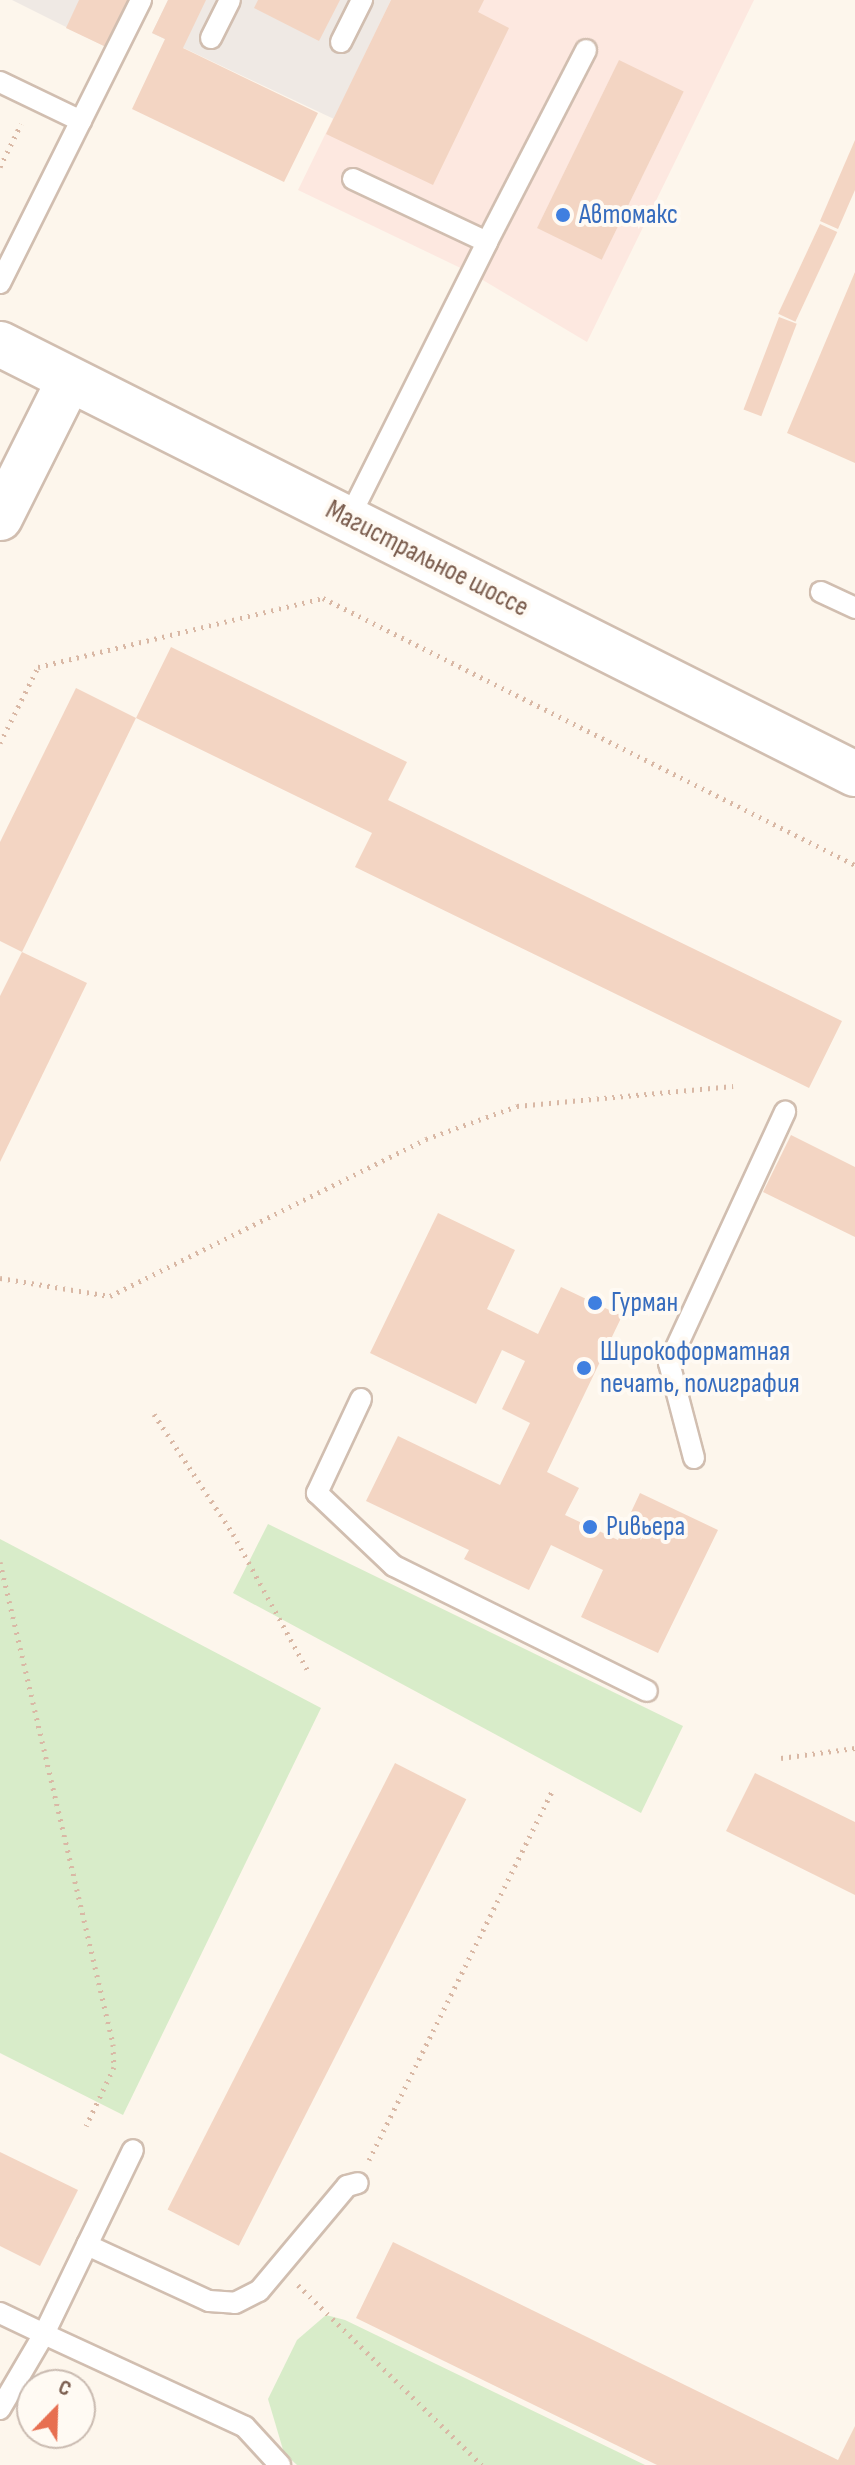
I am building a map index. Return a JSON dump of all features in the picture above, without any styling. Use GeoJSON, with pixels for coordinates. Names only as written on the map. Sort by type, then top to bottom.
{"type":"FeatureCollection","features":[{"type":"Feature","properties":{"kind":"main road","name":"Магистральное шоссе"},"geometry":{"type":"LineString","coordinates":[[0,344],[855,774]]}},
{"type":"Feature","properties":{"kind":"main road"},"geometry":{"type":"LineString","coordinates":[[0,518],[69,380]]}},
{"type":"Feature","properties":{"kind":"lane"},"geometry":{"type":"LineString","coordinates":[[0,283],[141,0]]}},
{"type":"Feature","properties":{"kind":"lane"},"geometry":{"type":"LineString","coordinates":[[211,38],[230,0]]}},
{"type":"Feature","properties":{"kind":"lane"},"geometry":{"type":"LineString","coordinates":[[341,42],[362,0]]}},
{"type":"Feature","properties":{"kind":"lane"},"geometry":{"type":"LineString","coordinates":[[348,520],[586,50]]}},
{"type":"Feature","properties":{"kind":"lane"},"geometry":{"type":"LineString","coordinates":[[0,82],[81,121]]}},
{"type":"Feature","properties":{"kind":"lane"},"geometry":{"type":"LineString","coordinates":[[353,179],[487,242]]}},
{"type":"Feature","properties":{"kind":"lane"},"geometry":{"type":"LineString","coordinates":[[821,592],[855,608]]}},
{"type":"Feature","properties":{"kind":"lane"},"geometry":{"type":"LineString","coordinates":[[694,1458],[669,1363],[785,1112]]}},
{"type":"Feature","properties":{"kind":"lane"},"geometry":{"type":"LineString","coordinates":[[361,1399],[317,1493],[394,1566],[647,1691]]}},
{"type":"Feature","properties":{"kind":"lane"},"geometry":{"type":"LineString","coordinates":[[0,2409],[44,2334],[133,2150]]}},
{"type":"Feature","properties":{"kind":"lane"},"geometry":{"type":"LineString","coordinates":[[87,2245],[209,2301],[235,2303],[259,2291],[347,2186],[358,2183]]}},
{"type":"Feature","properties":{"kind":"lane"},"geometry":{"type":"LineString","coordinates":[[0,2313],[245,2427],[280,2465]]}},
{"type":"Feature","properties":{"kind":"path"},"geometry":{"type":"LineString","coordinates":[[0,167],[34,99]]}},
{"type":"Feature","properties":{"kind":"path"},"geometry":{"type":"LineString","coordinates":[[0,743],[38,667],[323,598],[855,865]]}},
{"type":"Feature","properties":{"kind":"path"},"geometry":{"type":"LineString","coordinates":[[0,1278],[110,1296],[426,1139],[517,1106],[733,1086]]}},
{"type":"Feature","properties":{"kind":"path"},"geometry":{"type":"LineString","coordinates":[[154,1414],[233,1534],[308,1671]]}},
{"type":"Feature","properties":{"kind":"path"},"geometry":{"type":"LineString","coordinates":[[0,1562],[113,2044],[114,2067],[86,2126]]}},
{"type":"Feature","properties":{"kind":"path"},"geometry":{"type":"LineString","coordinates":[[781,1758],[855,1748]]}},
{"type":"Feature","properties":{"kind":"path"},"geometry":{"type":"LineString","coordinates":[[358,2183],[552,1792]]}},
{"type":"Feature","properties":{"kind":"path"},"geometry":{"type":"LineString","coordinates":[[318,2308],[482,2465]]}},
{"type":"Feature","properties":{"kind":"shaded area"},"geometry":{"type":"Polygon","coordinates":[[[12,0],[128,0],[106,47],[12,0]]]}},
{"type":"Feature","properties":{"kind":"shaded area"},"geometry":{"type":"Polygon","coordinates":[[[168,0],[391,0],[334,119],[152,33],[168,0]]]}},
{"type":"Feature","properties":{"kind":"shaded area"},"geometry":{"type":"Polygon","coordinates":[[[391,0],[754,0],[587,342],[471,273],[298,190],[391,0]]]}},
{"type":"Feature","properties":{"kind":"green space"},"geometry":{"type":"Polygon","coordinates":[[[268,1524],[683,1726],[641,1813],[233,1593],[268,1524]]]}},
{"type":"Feature","properties":{"kind":"green space"},"geometry":{"type":"Polygon","coordinates":[[[0,1539],[321,1708],[123,2115],[0,2053],[0,1539]]]}},
{"type":"Feature","properties":{"kind":"green space"},"geometry":{"type":"Polygon","coordinates":[[[326,2315],[345,2320],[645,2465],[297,2465],[284,2453],[268,2399],[297,2340],[326,2315]]]}},
{"type":"Feature","properties":{"kind":"building"},"geometry":{"type":"Polygon","coordinates":[[[79,0],[128,0],[106,47],[66,28],[79,0]]]}},
{"type":"Feature","properties":{"kind":"building"},"geometry":{"type":"Polygon","coordinates":[[[168,0],[206,0],[183,48],[318,113],[284,182],[132,109],[165,39],[152,33],[168,0]]]}},
{"type":"Feature","properties":{"kind":"building"},"geometry":{"type":"Polygon","coordinates":[[[258,0],[340,0],[319,41],[254,8],[258,0]]]}},
{"type":"Feature","properties":{"kind":"building"},"geometry":{"type":"Polygon","coordinates":[[[391,0],[484,0],[478,12],[509,28],[433,185],[326,134],[391,0]]]}},
{"type":"Feature","properties":{"kind":"building"},"geometry":{"type":"Polygon","coordinates":[[[619,60],[684,92],[602,260],[537,228],[619,60]]]}},
{"type":"Feature","properties":{"kind":"building"},"geometry":{"type":"Polygon","coordinates":[[[855,140],[855,190],[838,229],[820,221],[855,140]]]}},
{"type":"Feature","properties":{"kind":"building"},"geometry":{"type":"Polygon","coordinates":[[[820,224],[837,232],[795,322],[778,314],[820,224]]]}},
{"type":"Feature","properties":{"kind":"building"},"geometry":{"type":"Polygon","coordinates":[[[855,272],[855,463],[787,433],[855,272]]]}},
{"type":"Feature","properties":{"kind":"building"},"geometry":{"type":"Polygon","coordinates":[[[779,317],[797,324],[761,416],[744,409],[779,317]]]}},
{"type":"Feature","properties":{"kind":"building"},"geometry":{"type":"Polygon","coordinates":[[[171,647],[407,762],[388,800],[842,1021],[809,1088],[355,867],[372,833],[136,718],[171,647]]]}},
{"type":"Feature","properties":{"kind":"building"},"geometry":{"type":"Polygon","coordinates":[[[76,688],[136,718],[22,952],[0,941],[0,842],[76,688]]]}},
{"type":"Feature","properties":{"kind":"building"},"geometry":{"type":"Polygon","coordinates":[[[22,952],[87,983],[0,1162],[0,996],[22,952]]]}},
{"type":"Feature","properties":{"kind":"building"},"geometry":{"type":"Polygon","coordinates":[[[791,1135],[855,1167],[855,1237],[763,1192],[791,1135]]]}},
{"type":"Feature","properties":{"kind":"building"},"geometry":{"type":"Polygon","coordinates":[[[438,1213],[515,1250],[487,1309],[538,1334],[561,1287],[622,1316],[547,1472],[579,1488],[565,1515],[618,1540],[640,1493],[718,1530],[658,1653],[581,1617],[603,1570],[551,1545],[529,1590],[464,1559],[469,1550],[366,1501],[398,1436],[500,1485],[530,1423],[502,1409],[525,1361],[502,1350],[476,1404],[370,1353],[438,1213]]]}},
{"type":"Feature","properties":{"kind":"building"},"geometry":{"type":"Polygon","coordinates":[[[395,1763],[466,1799],[239,2246],[168,2209],[395,1763]]]}},
{"type":"Feature","properties":{"kind":"building"},"geometry":{"type":"Polygon","coordinates":[[[755,1773],[855,1822],[855,1895],[726,1831],[755,1773]]]}},
{"type":"Feature","properties":{"kind":"building"},"geometry":{"type":"Polygon","coordinates":[[[0,2152],[78,2190],[40,2266],[0,2246],[0,2152]]]}},
{"type":"Feature","properties":{"kind":"building"},"geometry":{"type":"Polygon","coordinates":[[[393,2242],[838,2460],[855,2426],[855,2465],[657,2465],[356,2318],[393,2242]]]}},
{"type":"Feature","properties":{"kind":"place","name":"Автомакс"},"geometry":{"type":"Point","coordinates":[563,215]}},
{"type":"Feature","properties":{"kind":"place","name":"Гурман"},"geometry":{"type":"Point","coordinates":[595,1303]}},
{"type":"Feature","properties":{"kind":"place","name":"Широкоформатная печать, полиграфия"},"geometry":{"type":"Point","coordinates":[584,1368]}},
{"type":"Feature","properties":{"kind":"place","name":"Ривьера"},"geometry":{"type":"Point","coordinates":[590,1527]}}]}
